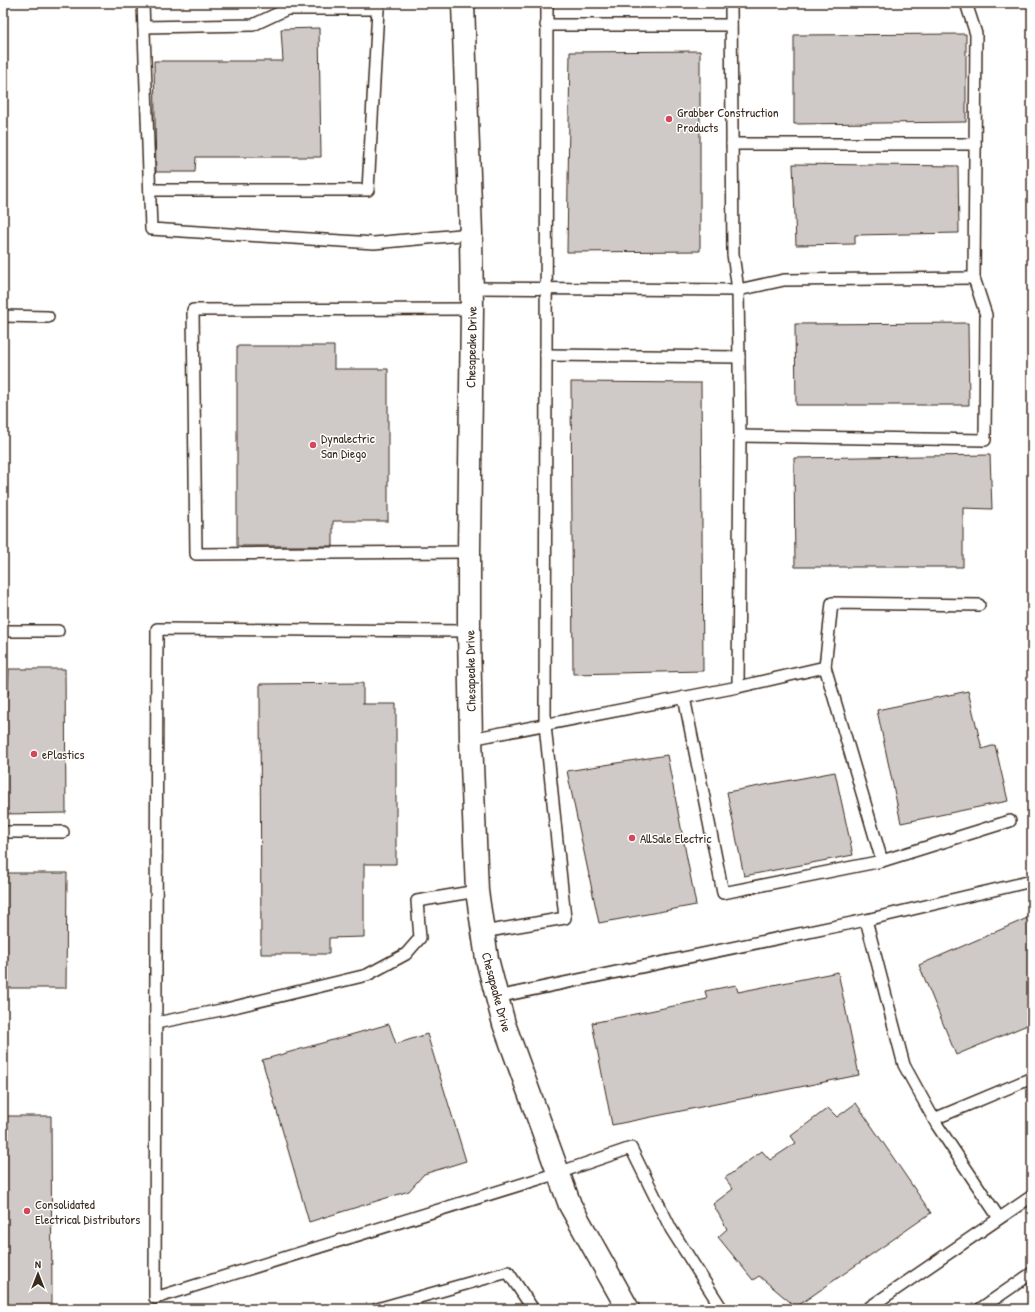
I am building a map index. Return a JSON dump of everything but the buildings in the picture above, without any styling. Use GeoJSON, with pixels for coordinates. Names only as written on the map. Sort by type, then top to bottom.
{"type":"FeatureCollection","features":[{"type":"Feature","properties":{"kind":"street","name":"Chesapeake Drive"},"geometry":{"type":"LineString","coordinates":[[463,3],[471,234],[472,299],[469,631],[471,739],[477,891],[487,959],[504,1024],[570,1205],[628,1309]]}},
{"type":"Feature","properties":{"kind":"lane"},"geometry":{"type":"LineString","coordinates":[[143,3],[151,229],[374,243],[471,234]]}},
{"type":"Feature","properties":{"kind":"lane"},"geometry":{"type":"LineString","coordinates":[[483,932],[565,918],[544,725],[547,3]]}},
{"type":"Feature","properties":{"kind":"lane"},"geometry":{"type":"LineString","coordinates":[[731,3],[732,254],[738,290],[740,436],[738,687]]}},
{"type":"Feature","properties":{"kind":"lane"},"geometry":{"type":"LineString","coordinates":[[740,436],[985,440],[986,316],[974,278],[976,34],[966,3]]}},
{"type":"Feature","properties":{"kind":"lane"},"geometry":{"type":"LineString","coordinates":[[144,27],[253,25],[287,9],[378,6],[368,190],[150,190]]}},
{"type":"Feature","properties":{"kind":"lane"},"geometry":{"type":"LineString","coordinates":[[546,25],[731,25]]}},
{"type":"Feature","properties":{"kind":"lane"},"geometry":{"type":"LineString","coordinates":[[732,144],[975,144]]}},
{"type":"Feature","properties":{"kind":"lane"},"geometry":{"type":"LineString","coordinates":[[469,552],[196,554],[193,310],[472,299],[546,288],[738,290],[784,280],[974,278]]}},
{"type":"Feature","properties":{"kind":"lane"},"geometry":{"type":"LineString","coordinates":[[3,316],[48,317]]}},
{"type":"Feature","properties":{"kind":"lane"},"geometry":{"type":"LineString","coordinates":[[546,354],[739,357]]}},
{"type":"Feature","properties":{"kind":"lane"},"geometry":{"type":"LineString","coordinates":[[882,861],[825,668],[832,603],[980,604]]}},
{"type":"Feature","properties":{"kind":"lane"},"geometry":{"type":"LineString","coordinates":[[469,631],[157,629],[155,1298],[558,1173],[631,1148],[671,1229],[722,1309]]}},
{"type":"Feature","properties":{"kind":"lane"},"geometry":{"type":"LineString","coordinates":[[3,631],[58,631]]}},
{"type":"Feature","properties":{"kind":"lane"},"geometry":{"type":"LineString","coordinates":[[471,739],[684,698],[825,668]]}},
{"type":"Feature","properties":{"kind":"lane"},"geometry":{"type":"LineString","coordinates":[[684,698],[723,893],[882,861],[1010,821]]}},
{"type":"Feature","properties":{"kind":"lane"},"geometry":{"type":"LineString","coordinates":[[3,832],[63,832]]}},
{"type":"Feature","properties":{"kind":"lane"},"geometry":{"type":"LineString","coordinates":[[497,997],[866,920],[1032,881]]}},
{"type":"Feature","properties":{"kind":"lane"},"geometry":{"type":"LineString","coordinates":[[156,1023],[367,975],[406,954],[420,938],[417,901],[477,891]]}},
{"type":"Feature","properties":{"kind":"lane"},"geometry":{"type":"LineString","coordinates":[[866,920],[904,1065],[934,1119],[999,1218]]}},
{"type":"Feature","properties":{"kind":"lane"},"geometry":{"type":"LineString","coordinates":[[934,1119],[1032,1078]]}},
{"type":"Feature","properties":{"kind":"lane"},"geometry":{"type":"LineString","coordinates":[[866,1309],[1032,1196]]}},
{"type":"Feature","properties":{"kind":"lane"},"geometry":{"type":"LineString","coordinates":[[377,1309],[508,1272],[533,1309]]}},
{"type":"Feature","properties":{"kind":"lane"},"geometry":{"type":"LineString","coordinates":[[980,1309],[1032,1273]]}},
{"type":"Feature","properties":{"kind":"place","name":"Grabber Construction Products"},"geometry":{"type":"Point","coordinates":[669,119]}},
{"type":"Feature","properties":{"kind":"place","name":"Dynalectric San Diego"},"geometry":{"type":"Point","coordinates":[313,445]}},
{"type":"Feature","properties":{"kind":"place","name":"ePlastics"},"geometry":{"type":"Point","coordinates":[34,754]}},
{"type":"Feature","properties":{"kind":"place","name":"AllSale Electric"},"geometry":{"type":"Point","coordinates":[632,838]}},
{"type":"Feature","properties":{"kind":"place","name":"Consolidated Electrical Distributors"},"geometry":{"type":"Point","coordinates":[27,1211]}}]}
